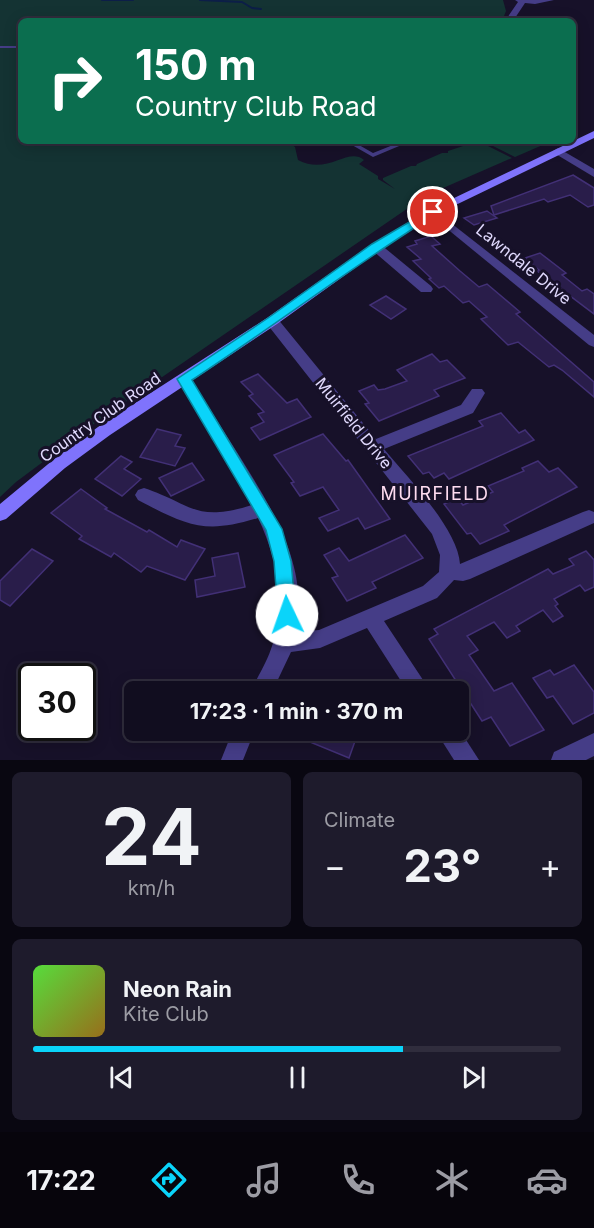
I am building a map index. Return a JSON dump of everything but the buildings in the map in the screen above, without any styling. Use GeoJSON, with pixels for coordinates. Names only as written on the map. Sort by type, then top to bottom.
{"type":"FeatureCollection","features":[{"type":"Feature","properties":{"kind":"main road","name":"Country Club Road"},"geometry":{"type":"LineString","coordinates":[[576,141],[594,134]]}},
{"type":"Feature","properties":{"kind":"main road","name":"Country Club Road"},"geometry":{"type":"LineString","coordinates":[[0,514],[68,457],[272,321],[376,247],[433,212],[569,144]]}},
{"type":"Feature","properties":{"kind":"street"},"geometry":{"type":"LineString","coordinates":[[511,18],[521,0],[550,0]]}},
{"type":"Feature","properties":{"kind":"street"},"geometry":{"type":"LineString","coordinates":[[558,151],[594,174]]}},
{"type":"Feature","properties":{"kind":"street","name":"Lawndale Drive"},"geometry":{"type":"LineString","coordinates":[[433,212],[594,342]]}},
{"type":"Feature","properties":{"kind":"street"},"geometry":{"type":"LineString","coordinates":[[376,247],[426,289]]}},
{"type":"Feature","properties":{"kind":"street","name":"Muirfield Drive"},"geometry":{"type":"LineString","coordinates":[[272,321],[438,529],[452,559],[450,571]]}},
{"type":"Feature","properties":{"kind":"street"},"geometry":{"type":"LineString","coordinates":[[184,379],[274,529],[283,561],[288,602],[284,643],[266,681]]}},
{"type":"Feature","properties":{"kind":"street"},"geometry":{"type":"LineString","coordinates":[[374,447],[467,409],[477,393]]}},
{"type":"Feature","properties":{"kind":"street"},"geometry":{"type":"LineString","coordinates":[[144,495],[190,518],[203,521],[231,520],[263,509]]}},
{"type":"Feature","properties":{"kind":"street"},"geometry":{"type":"LineString","coordinates":[[284,643],[320,639],[371,618],[430,592],[439,586],[450,571],[463,573],[589,517]]}},
{"type":"Feature","properties":{"kind":"street"},"geometry":{"type":"LineString","coordinates":[[371,618],[414,681]]}},
{"type":"Feature","properties":{"kind":"street"},"geometry":{"type":"LineString","coordinates":[[232,760],[240,741]]}},
{"type":"Feature","properties":{"kind":"street"},"geometry":{"type":"LineString","coordinates":[[455,741],[468,760]]}},
{"type":"Feature","properties":{"kind":"street"},"geometry":{"type":"LineString","coordinates":[[562,760],[594,744]]}},
{"type":"Feature","properties":{"kind":"lane"},"geometry":{"type":"LineString","coordinates":[[0,47],[18,47]]}},
{"type":"Feature","properties":{"kind":"lane"},"geometry":{"type":"LineString","coordinates":[[353,144],[373,155],[400,144]]}},
{"type":"Feature","properties":{"kind":"green space"},"geometry":{"type":"Polygon","coordinates":[[[0,0],[503,0],[506,11],[503,18],[18,18],[18,144],[292,144],[295,147],[298,160],[309,164],[319,165],[351,156],[358,157],[364,160],[359,164],[395,189],[383,178],[469,144],[484,144],[512,158],[418,199],[412,198],[414,204],[91,426],[16,482],[0,497],[0,0]]]}},
{"type":"Feature","properties":{"kind":"green space"},"geometry":{"type":"Polygon","coordinates":[[[489,144],[545,144],[515,157],[489,144]]]}},
{"type":"Feature","properties":{"kind":"waterway"},"geometry":{"type":"LineString","coordinates":[[102,0],[133,0]]}},
{"type":"Feature","properties":{"kind":"waterway"},"geometry":{"type":"LineString","coordinates":[[200,0],[242,2],[252,8],[261,9]]}},
{"type":"Feature","properties":{"kind":"district","name":"MUIRFIELD"},"geometry":{"type":"Point","coordinates":[435,494]}},
{"type":"Feature","properties":{"kind":"route"},"geometry":{"type":"LineString","coordinates":[[287,615],[288,602],[283,561],[274,529],[184,379],[272,321],[376,247],[433,212]]}}]}
